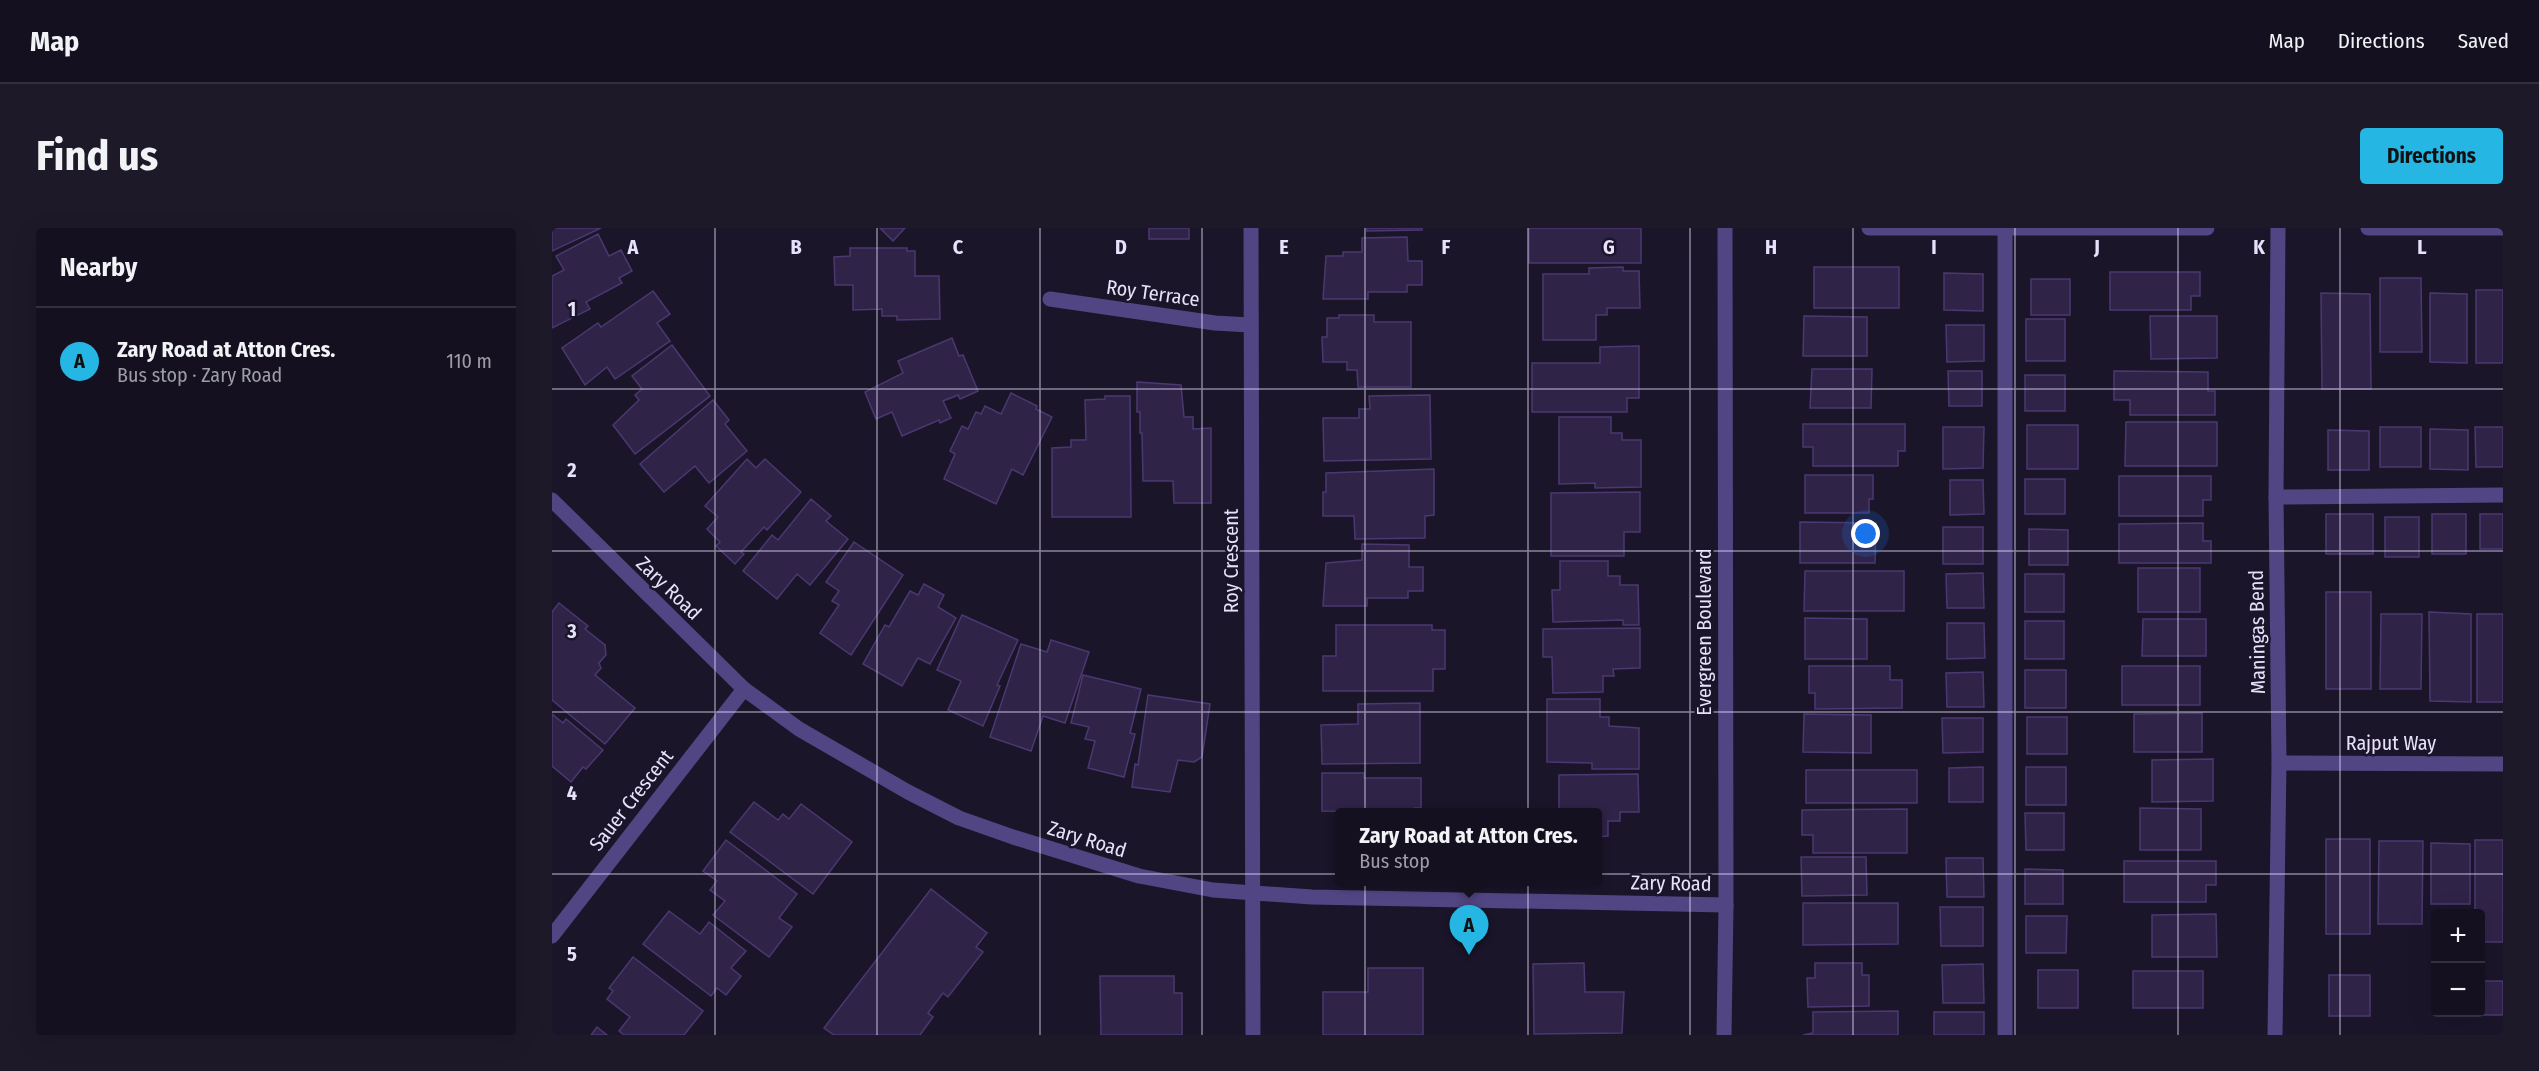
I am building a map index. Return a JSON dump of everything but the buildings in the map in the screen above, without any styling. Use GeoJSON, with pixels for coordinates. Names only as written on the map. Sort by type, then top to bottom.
{"type":"FeatureCollection","features":[{"type":"Feature","properties":{"kind":"street","name":"Roy Crescent"},"geometry":{"type":"LineString","coordinates":[[1251,228],[1253,1035]]}},
{"type":"Feature","properties":{"kind":"street","name":"Evergreen Boulevard"},"geometry":{"type":"LineString","coordinates":[[1724,1035],[1726,905],[1725,228]]}},
{"type":"Feature","properties":{"kind":"street"},"geometry":{"type":"LineString","coordinates":[[1869,228],[2207,228]]}},
{"type":"Feature","properties":{"kind":"street","name":"Maningas Bend"},"geometry":{"type":"LineString","coordinates":[[2275,1035],[2279,764],[2278,228]]}},
{"type":"Feature","properties":{"kind":"street"},"geometry":{"type":"LineString","coordinates":[[2368,228],[2503,228]]}},
{"type":"Feature","properties":{"kind":"street"},"geometry":{"type":"LineString","coordinates":[[2005,229],[2006,1035]]}},
{"type":"Feature","properties":{"kind":"street","name":"Roy Terrace"},"geometry":{"type":"LineString","coordinates":[[1050,299],[1215,323],[1250,325]]}},
{"type":"Feature","properties":{"kind":"street"},"geometry":{"type":"LineString","coordinates":[[2277,497],[2503,495]]}},
{"type":"Feature","properties":{"kind":"street","name":"Zary Road"},"geometry":{"type":"LineString","coordinates":[[552,500],[744,689],[799,729],[853,762],[959,818],[1092,863],[1139,876],[1203,889],[1312,897],[1726,905]]}},
{"type":"Feature","properties":{"kind":"street","name":"Sauer Crescent"},"geometry":{"type":"LineString","coordinates":[[552,936],[744,689]]}},
{"type":"Feature","properties":{"kind":"street","name":"Rajput Way"},"geometry":{"type":"LineString","coordinates":[[2279,764],[2503,764]]}},
{"type":"Feature","properties":{"kind":"place","name":"Zary Road at Atton Cres."},"geometry":{"type":"Point","coordinates":[1469,955]}}]}
